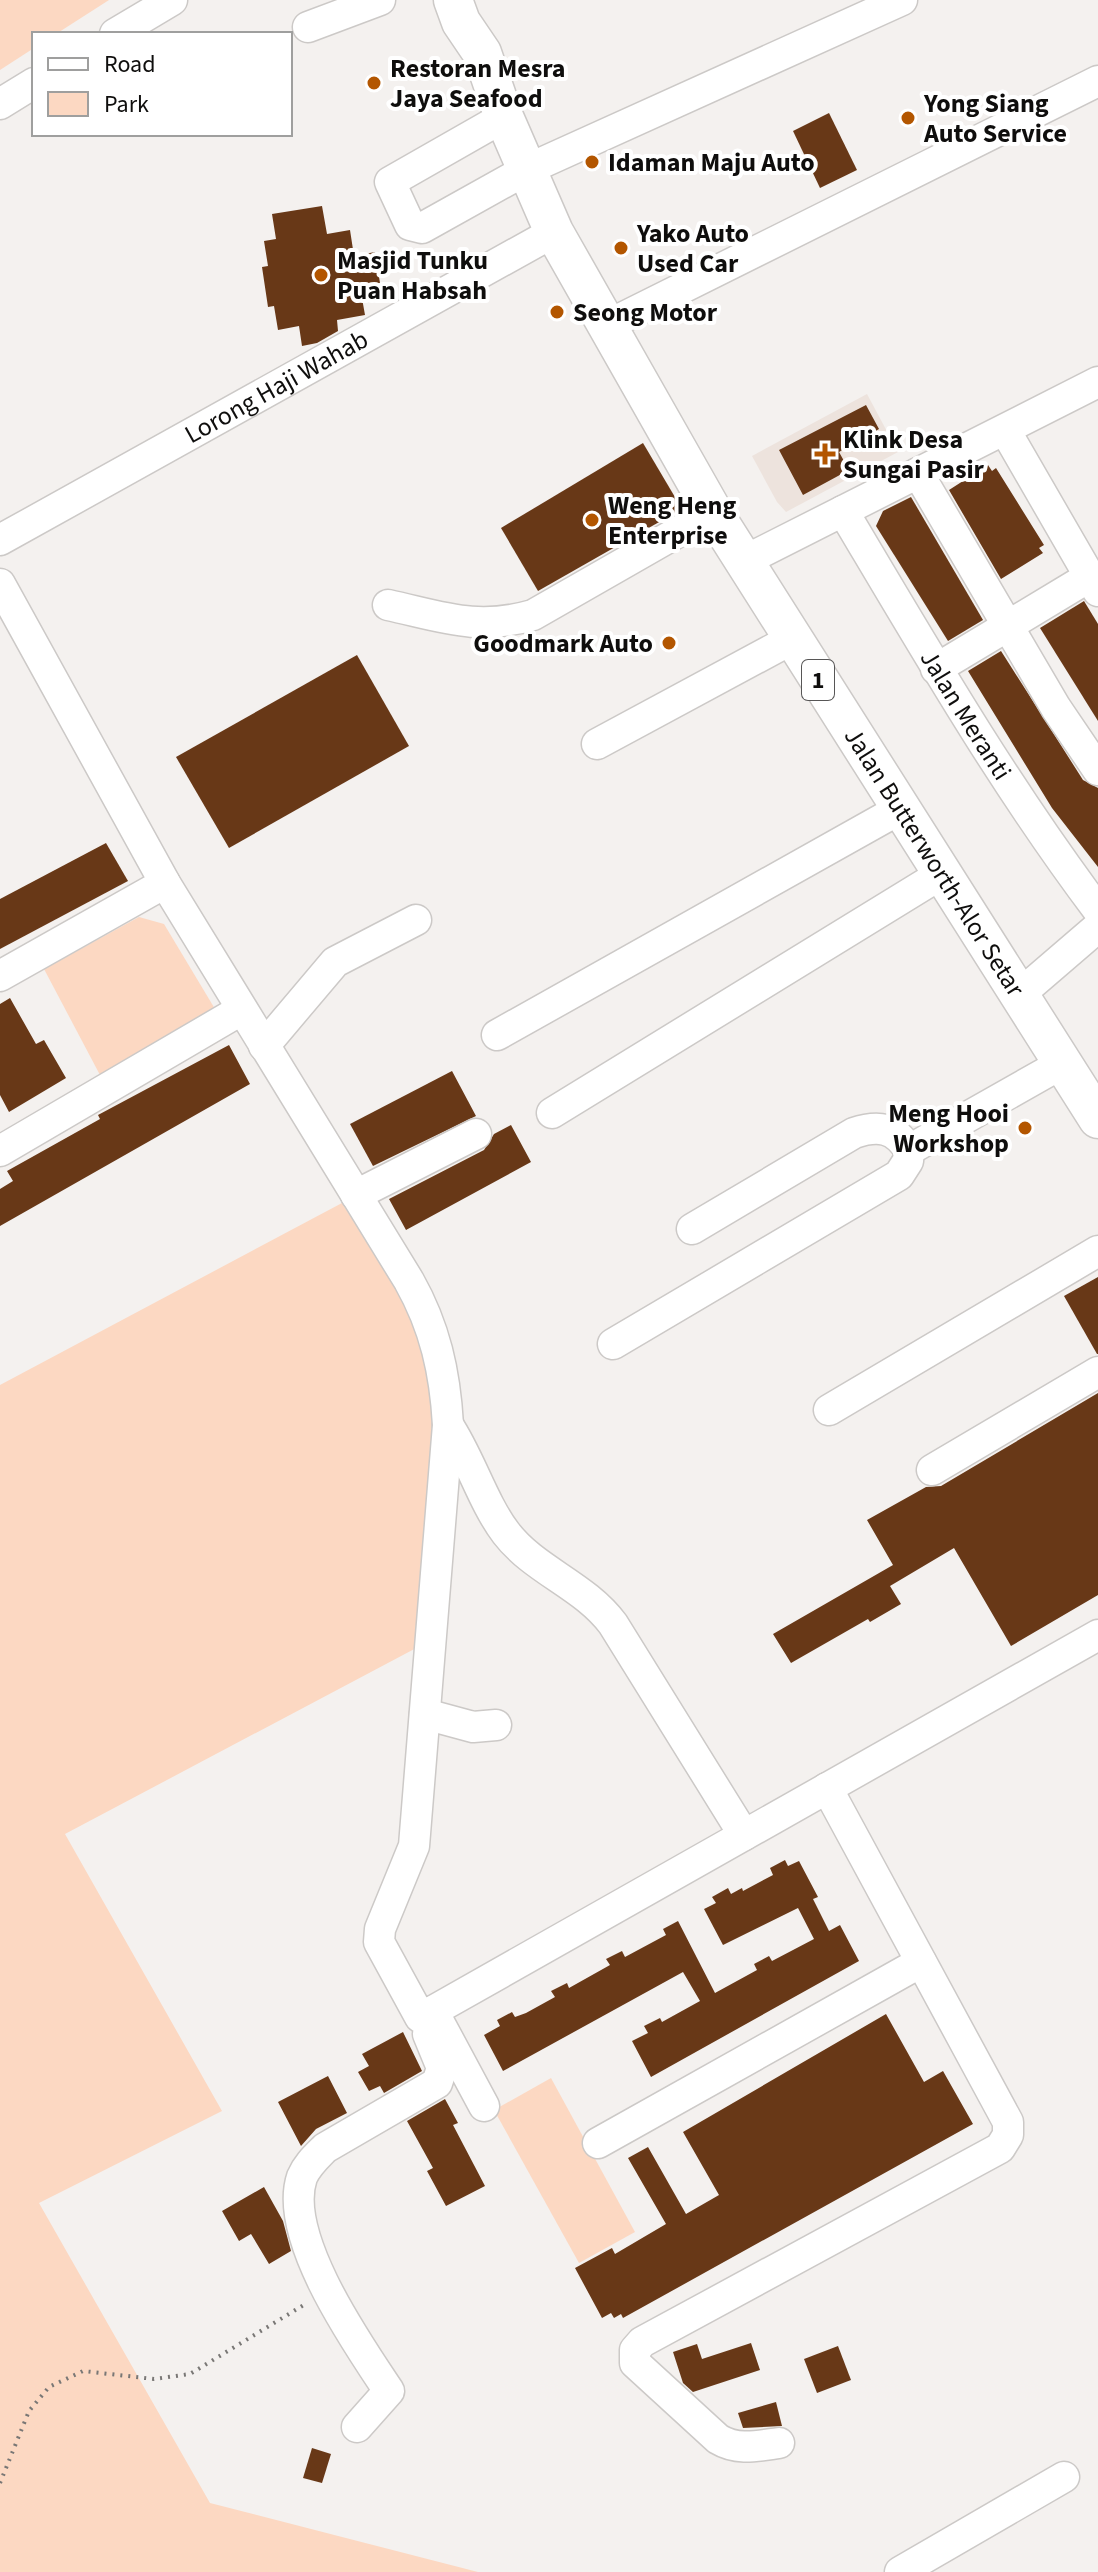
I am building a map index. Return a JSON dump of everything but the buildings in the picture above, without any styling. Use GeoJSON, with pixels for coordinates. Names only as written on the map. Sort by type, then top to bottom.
{"type":"FeatureCollection","features":[{"type":"Feature","properties":{"kind":"main road","name":"1"},"geometry":{"type":"LineString","coordinates":[[453,0],[461,22],[482,53],[504,117],[554,232]]}},
{"type":"Feature","properties":{"kind":"main road","name":"1"},"geometry":{"type":"LineString","coordinates":[[478,0],[483,19],[482,53]]}},
{"type":"Feature","properties":{"kind":"main road","name":"Jalan Butterworth-Alor Setar"},"geometry":{"type":"LineString","coordinates":[[554,232],[713,512],[1098,1119]]}},
{"type":"Feature","properties":{"kind":"street"},"geometry":{"type":"LineString","coordinates":[[118,32],[172,0]]}},
{"type":"Feature","properties":{"kind":"street"},"geometry":{"type":"LineString","coordinates":[[308,27],[380,0]]}},
{"type":"Feature","properties":{"kind":"street"},"geometry":{"type":"LineString","coordinates":[[504,117],[394,178],[390,189],[410,225],[422,228],[526,170],[902,0]]}},
{"type":"Feature","properties":{"kind":"street"},"geometry":{"type":"LineString","coordinates":[[606,326],[1098,81]]}},
{"type":"Feature","properties":{"kind":"street"},"geometry":{"type":"LineString","coordinates":[[0,104],[32,84]]}},
{"type":"Feature","properties":{"kind":"street","name":"Lorong Haji Wahab"},"geometry":{"type":"LineString","coordinates":[[0,540],[554,232]]}},
{"type":"Feature","properties":{"kind":"street"},"geometry":{"type":"LineString","coordinates":[[744,561],[1098,382]]}},
{"type":"Feature","properties":{"kind":"street"},"geometry":{"type":"LineString","coordinates":[[936,669],[1006,625],[1094,584],[1005,430]]}},
{"type":"Feature","properties":{"kind":"street"},"geometry":{"type":"LineString","coordinates":[[918,473],[1006,625],[1098,770]]}},
{"type":"Feature","properties":{"kind":"street","name":"Jalan Meranti"},"geometry":{"type":"LineString","coordinates":[[843,511],[936,669],[1053,852],[1098,910]]}},
{"type":"Feature","properties":{"kind":"street"},"geometry":{"type":"LineString","coordinates":[[388,605],[483,625],[533,615],[713,512]]}},
{"type":"Feature","properties":{"kind":"street"},"geometry":{"type":"LineString","coordinates":[[0,584],[165,883],[426,1310],[445,1377],[448,1425],[414,1846],[380,1929],[379,1942],[484,2106]]}},
{"type":"Feature","properties":{"kind":"street"},"geometry":{"type":"LineString","coordinates":[[597,744],[792,639]]}},
{"type":"Feature","properties":{"kind":"street"},"geometry":{"type":"LineString","coordinates":[[497,1035],[900,809]]}},
{"type":"Feature","properties":{"kind":"street"},"geometry":{"type":"LineString","coordinates":[[552,1113],[943,873]]}},
{"type":"Feature","properties":{"kind":"street"},"geometry":{"type":"LineString","coordinates":[[0,976],[165,883]]}},
{"type":"Feature","properties":{"kind":"street"},"geometry":{"type":"LineString","coordinates":[[264,1046],[335,962],[416,920]]}},
{"type":"Feature","properties":{"kind":"street"},"geometry":{"type":"LineString","coordinates":[[1019,995],[1098,927]]}},
{"type":"Feature","properties":{"kind":"street"},"geometry":{"type":"LineString","coordinates":[[0,1151],[241,1010]]}},
{"type":"Feature","properties":{"kind":"street"},"geometry":{"type":"LineString","coordinates":[[909,1150],[1063,1063]]}},
{"type":"Feature","properties":{"kind":"street"},"geometry":{"type":"LineString","coordinates":[[613,1344],[899,1175],[908,1161],[909,1150],[901,1138],[890,1130],[871,1127],[854,1133],[692,1229]]}},
{"type":"Feature","properties":{"kind":"street"},"geometry":{"type":"LineString","coordinates":[[356,1195],[476,1134]]}},
{"type":"Feature","properties":{"kind":"street"},"geometry":{"type":"LineString","coordinates":[[829,1410],[1098,1251]]}},
{"type":"Feature","properties":{"kind":"street"},"geometry":{"type":"LineString","coordinates":[[932,1470],[1098,1372]]}},
{"type":"Feature","properties":{"kind":"street"},"geometry":{"type":"LineString","coordinates":[[448,1425],[504,1532],[525,1551],[586,1594],[613,1624],[744,1835]]}},
{"type":"Feature","properties":{"kind":"street"},"geometry":{"type":"LineString","coordinates":[[427,2014],[1098,1635]]}},
{"type":"Feature","properties":{"kind":"street"},"geometry":{"type":"LineString","coordinates":[[425,1714],[473,1727],[496,1725]]}},
{"type":"Feature","properties":{"kind":"street"},"geometry":{"type":"LineString","coordinates":[[779,2443],[748,2448],[728,2445],[718,2439],[635,2363],[635,2350],[642,2342],[1000,2148],[1008,2135],[1008,2122],[827,1788]]}},
{"type":"Feature","properties":{"kind":"street"},"geometry":{"type":"LineString","coordinates":[[598,2143],[921,1962]]}},
{"type":"Feature","properties":{"kind":"street"},"geometry":{"type":"LineString","coordinates":[[357,2427],[389,2391],[326,2292],[308,2243],[299,2196],[302,2177],[325,2148],[437,2083],[442,2068],[427,2014]]}},
{"type":"Feature","properties":{"kind":"street"},"geometry":{"type":"LineString","coordinates":[[900,2572],[1064,2477]]}},
{"type":"Feature","properties":{"kind":"path"},"geometry":{"type":"LineString","coordinates":[[0,2483],[29,2411],[49,2387],[83,2371],[154,2379],[190,2374],[326,2292]]}},
{"type":"Feature","properties":{"kind":"shaded area","name":"Klink Desa Sungai Pasir"},"geometry":{"type":"Polygon","coordinates":[[[867,394],[898,452],[786,512],[777,502],[752,456],[867,394]]]}},
{"type":"Feature","properties":{"kind":"green space"},"geometry":{"type":"Polygon","coordinates":[[[0,0],[109,0],[59,32],[32,32],[32,49],[0,70],[0,0]]]}},
{"type":"Feature","properties":{"kind":"green space"},"geometry":{"type":"Polygon","coordinates":[[[139,917],[164,924],[215,1009],[100,1075],[44,969],[139,917]]]}},
{"type":"Feature","properties":{"kind":"green space"},"geometry":{"type":"Polygon","coordinates":[[[342,1203],[416,1318],[431,1381],[437,1429],[420,1646],[65,1834],[222,2111],[39,2203],[210,2503],[478,2572],[0,2572],[0,1385],[342,1203]]]}},
{"type":"Feature","properties":{"kind":"green space"},"geometry":{"type":"Polygon","coordinates":[[[551,2078],[635,2232],[579,2263],[494,2110],[551,2078]]]}},
{"type":"Feature","properties":{"kind":"place","name":"Restoran Mesra Jaya Seafood"},"geometry":{"type":"Point","coordinates":[374,83]}},
{"type":"Feature","properties":{"kind":"place","name":"Yong Siang Auto Service"},"geometry":{"type":"Point","coordinates":[908,118]}},
{"type":"Feature","properties":{"kind":"place","name":"Idaman Maju Auto"},"geometry":{"type":"Point","coordinates":[592,162]}},
{"type":"Feature","properties":{"kind":"place","name":"Yako Auto Used Car"},"geometry":{"type":"Point","coordinates":[621,248]}},
{"type":"Feature","properties":{"kind":"place","name":"Masjid Tunku Puan Habsah"},"geometry":{"type":"Point","coordinates":[321,275]}},
{"type":"Feature","properties":{"kind":"place","name":"Seong Motor"},"geometry":{"type":"Point","coordinates":[557,312]}},
{"type":"Feature","properties":{"kind":"place","name":"Klink Desa Sungai Pasir"},"geometry":{"type":"Point","coordinates":[825,454]}},
{"type":"Feature","properties":{"kind":"place","name":"Weng Heng Enterprise"},"geometry":{"type":"Point","coordinates":[592,520]}},
{"type":"Feature","properties":{"kind":"place","name":"Goodmark Auto"},"geometry":{"type":"Point","coordinates":[669,643]}},
{"type":"Feature","properties":{"kind":"place","name":"Meng Hooi Workshop"},"geometry":{"type":"Point","coordinates":[1025,1128]}}]}
